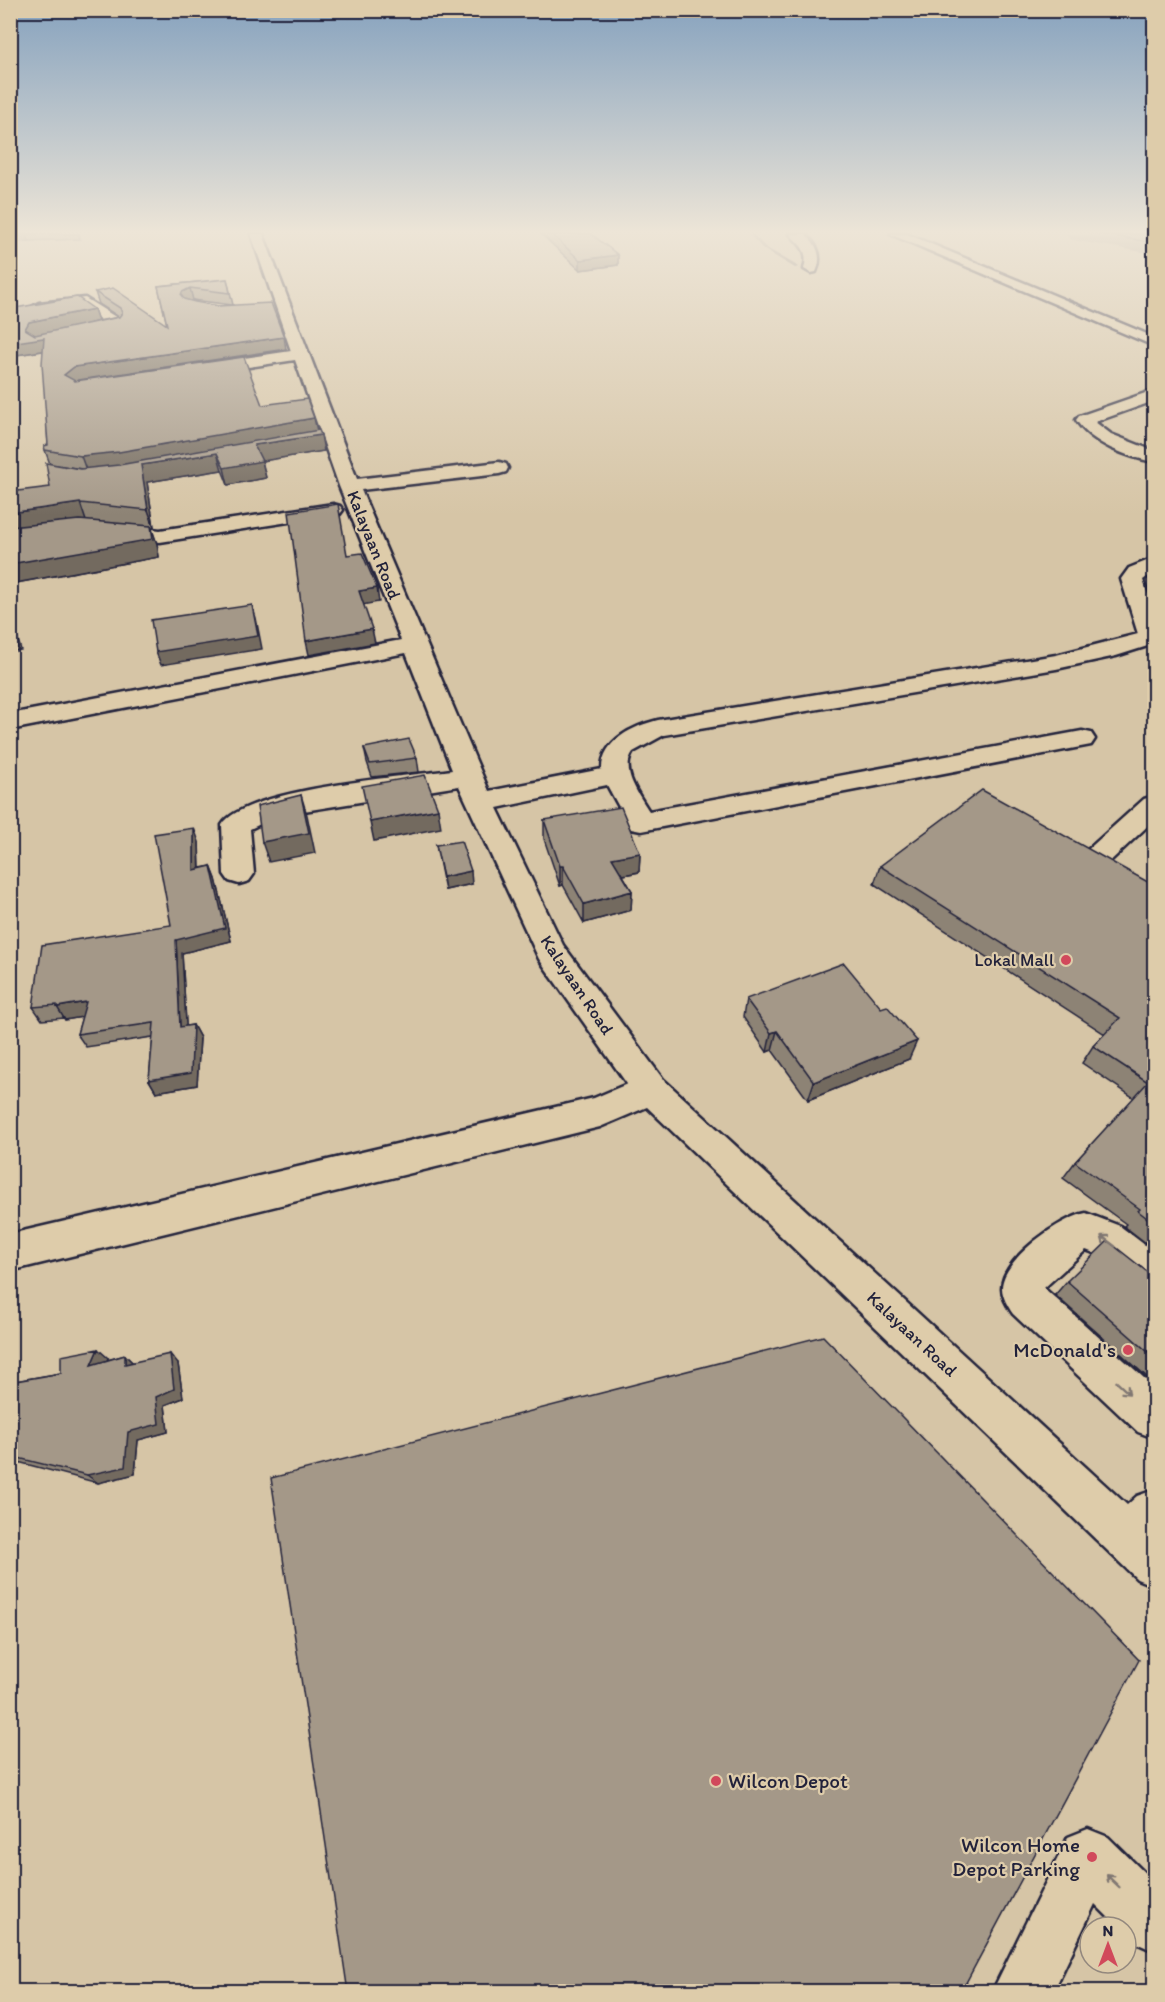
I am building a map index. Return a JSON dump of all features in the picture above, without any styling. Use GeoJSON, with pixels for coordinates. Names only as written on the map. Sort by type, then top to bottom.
{"type":"FeatureCollection","features":[{"type":"Feature","properties":{"kind":"street"},"geometry":{"type":"LineString","coordinates":[[72,333],[100,327]]}},
{"type":"Feature","properties":{"kind":"street","name":"Kalayaan Road"},"geometry":{"type":"LineString","coordinates":[[284,327],[299,355],[319,439],[354,496],[475,789],[550,951],[651,1089],[1145,1537]]}},
{"type":"Feature","properties":{"kind":"street"},"geometry":{"type":"LineString","coordinates":[[1120,327],[1155,342]]}},
{"type":"Feature","properties":{"kind":"street"},"geometry":{"type":"LineString","coordinates":[[192,370],[299,355]]}},
{"type":"Feature","properties":{"kind":"street"},"geometry":{"type":"LineString","coordinates":[[1155,395],[1085,420],[1087,427],[1097,433],[1155,456]]}},
{"type":"Feature","properties":{"kind":"street"},"geometry":{"type":"LineString","coordinates":[[92,529],[160,536],[499,468]]}},
{"type":"Feature","properties":{"kind":"street"},"geometry":{"type":"LineString","coordinates":[[1082,739],[641,822],[615,775],[614,765],[618,754],[627,743],[640,734],[658,728],[1056,662],[1153,638],[1132,579],[1137,573],[1155,564]]}},
{"type":"Feature","properties":{"kind":"street"},"geometry":{"type":"LineString","coordinates":[[10,722],[414,644]]}},
{"type":"Feature","properties":{"kind":"street"},"geometry":{"type":"LineString","coordinates":[[239,874],[236,825],[272,807],[329,796],[475,789],[615,775]]}},
{"type":"Feature","properties":{"kind":"street"},"geometry":{"type":"LineString","coordinates":[[1093,861],[1155,805]]}},
{"type":"Feature","properties":{"kind":"street"},"geometry":{"type":"LineString","coordinates":[[10,1253],[600,1112],[651,1089]]}},
{"type":"Feature","properties":{"kind":"street"},"geometry":{"type":"LineString","coordinates":[[1155,1276],[1101,1235],[1088,1232],[1076,1233],[1024,1279],[1021,1287],[1022,1294],[1033,1305],[1155,1416]]}},
{"type":"Feature","properties":{"kind":"street"},"geometry":{"type":"LineString","coordinates":[[1022,1992],[1088,1857],[1155,1922]]}},
{"type":"Feature","properties":{"kind":"building"},"geometry":{"type":"Polygon","coordinates":[[[10,327],[26,327],[35,335],[70,327],[280,327],[284,337],[74,367],[64,375],[75,381],[244,357],[262,405],[307,399],[314,418],[119,452],[81,456],[45,450],[44,446],[48,445],[42,364],[44,338],[10,343],[10,327]]]}},
{"type":"Feature","properties":{"kind":"building"},"geometry":{"type":"Polygon","coordinates":[[[319,430],[321,435],[254,445],[262,461],[224,468],[217,453],[141,465],[148,510],[80,503],[10,513],[10,492],[50,487],[46,463],[80,469],[119,465],[319,430]]]}},
{"type":"Feature","properties":{"kind":"building"},"geometry":{"type":"Polygon","coordinates":[[[338,504],[347,555],[362,553],[377,588],[359,591],[372,629],[306,641],[289,512],[338,504]]]}},
{"type":"Feature","properties":{"kind":"building"},"geometry":{"type":"Polygon","coordinates":[[[79,520],[151,526],[153,539],[10,564],[10,527],[79,520]]]}},
{"type":"Feature","properties":{"kind":"building"},"geometry":{"type":"Polygon","coordinates":[[[252,605],[258,636],[156,652],[151,620],[252,605]]]}},
{"type":"Feature","properties":{"kind":"building"},"geometry":{"type":"Polygon","coordinates":[[[409,739],[417,758],[370,764],[364,748],[409,739]]]}},
{"type":"Feature","properties":{"kind":"building"},"geometry":{"type":"Polygon","coordinates":[[[425,775],[438,809],[370,822],[362,786],[425,775]]]}},
{"type":"Feature","properties":{"kind":"building","name":"Lokal Mall"},"geometry":{"type":"Polygon","coordinates":[[[982,790],[1155,886],[1155,1224],[1138,1211],[1140,1209],[1075,1162],[1148,1082],[1093,1046],[1120,1018],[880,866],[982,790]]]}},
{"type":"Feature","properties":{"kind":"building"},"geometry":{"type":"Polygon","coordinates":[[[301,795],[309,833],[262,842],[257,806],[301,795]]]}},
{"type":"Feature","properties":{"kind":"building"},"geometry":{"type":"Polygon","coordinates":[[[621,807],[640,853],[612,858],[632,891],[584,904],[563,866],[560,866],[544,820],[621,807]]]}},
{"type":"Feature","properties":{"kind":"building"},"geometry":{"type":"Polygon","coordinates":[[[194,828],[194,870],[211,866],[225,928],[176,940],[180,1027],[193,1025],[191,1073],[149,1080],[154,1023],[77,1034],[86,1002],[57,1007],[57,1005],[33,1007],[42,945],[171,925],[154,834],[194,828]]]}},
{"type":"Feature","properties":{"kind":"building"},"geometry":{"type":"Polygon","coordinates":[[[461,841],[471,871],[443,877],[436,845],[461,841]]]}},
{"type":"Feature","properties":{"kind":"building"},"geometry":{"type":"Polygon","coordinates":[[[844,963],[881,1008],[887,1006],[917,1041],[814,1082],[777,1031],[771,1033],[746,999],[844,963]]]}},
{"type":"Feature","properties":{"kind":"building"},"geometry":{"type":"Polygon","coordinates":[[[1108,1241],[1155,1276],[1155,1358],[1067,1281],[1108,1241]]]}},
{"type":"Feature","properties":{"kind":"building","name":"Wilcon Depot"},"geometry":{"type":"Polygon","coordinates":[[[823,1336],[1139,1660],[961,1992],[348,1992],[271,1478],[823,1336]]]}},
{"type":"Feature","properties":{"kind":"building"},"geometry":{"type":"Polygon","coordinates":[[[98,1349],[91,1365],[125,1355],[125,1364],[170,1354],[174,1389],[156,1397],[159,1424],[128,1432],[125,1467],[87,1475],[10,1456],[10,1382],[61,1373],[61,1356],[98,1349]]]}},
{"type":"Feature","properties":{"kind":"place","name":"Lokal Mall"},"geometry":{"type":"Point","coordinates":[1066,960]}},
{"type":"Feature","properties":{"kind":"place","name":"McDonald's"},"geometry":{"type":"Point","coordinates":[1128,1350]}},
{"type":"Feature","properties":{"kind":"place","name":"Wilcon Depot"},"geometry":{"type":"Point","coordinates":[716,1781]}},
{"type":"Feature","properties":{"kind":"place","name":"Wilcon Home Depot Parking"},"geometry":{"type":"Point","coordinates":[1092,1857]}}]}
